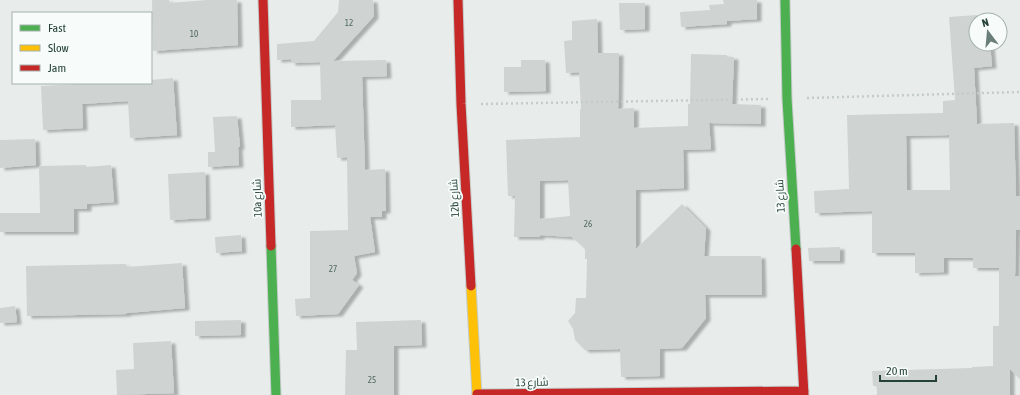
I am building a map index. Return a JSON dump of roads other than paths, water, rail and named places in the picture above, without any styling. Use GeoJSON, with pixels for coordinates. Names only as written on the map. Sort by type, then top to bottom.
{"type":"FeatureCollection","features":[{"type":"Feature","properties":{"kind":"street","name":"10a شارع"},"geometry":{"type":"LineString","coordinates":[[263,0],[276,395]]}},
{"type":"Feature","properties":{"kind":"street","name":"12b شارع"},"geometry":{"type":"LineString","coordinates":[[458,0],[461,104],[477,395]]}},
{"type":"Feature","properties":{"kind":"street","name":"شارع 13"},"geometry":{"type":"LineString","coordinates":[[477,395],[804,393],[787,99],[785,0]]}}]}
